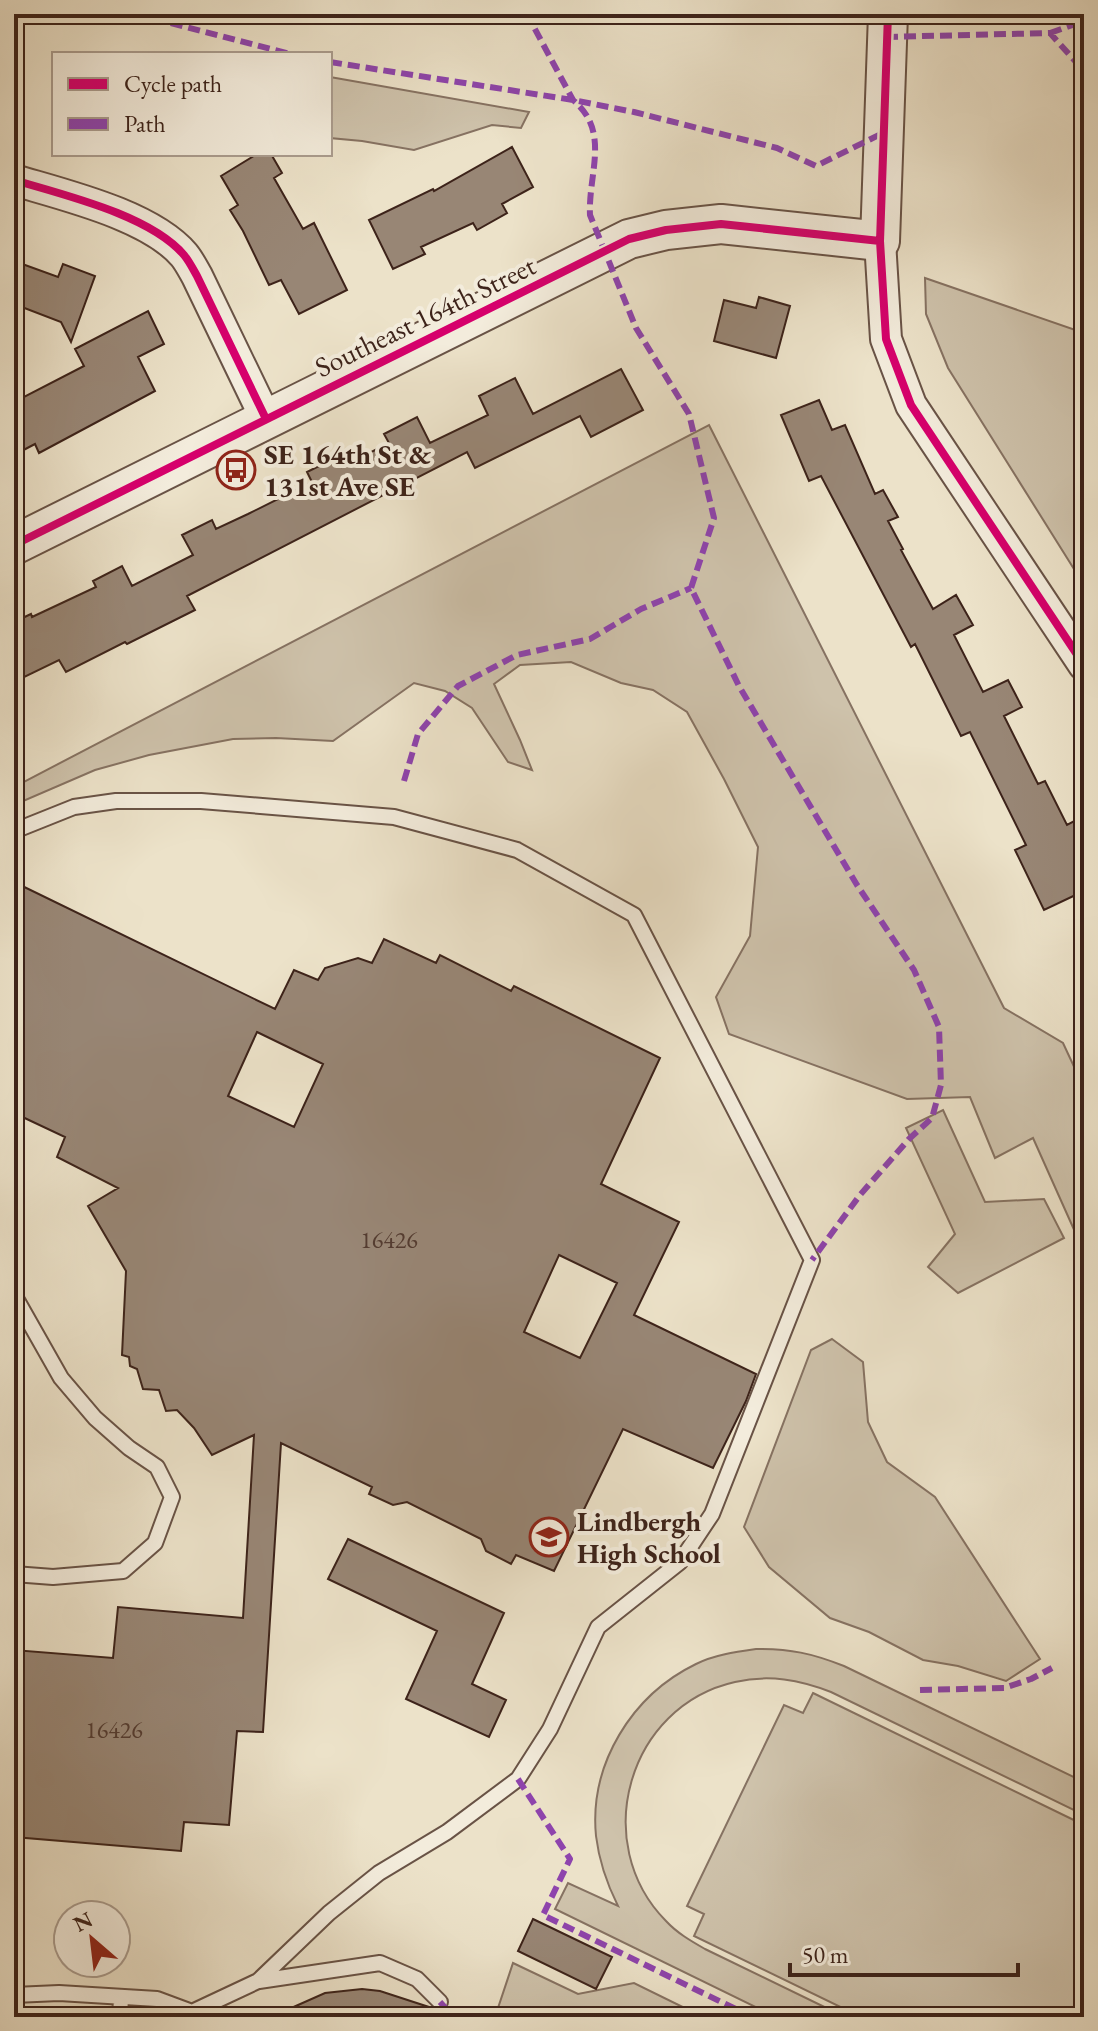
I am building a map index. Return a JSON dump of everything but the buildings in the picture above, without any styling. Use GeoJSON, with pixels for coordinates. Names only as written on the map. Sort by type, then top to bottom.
{"type":"FeatureCollection","features":[{"type":"Feature","properties":{"kind":"street"},"geometry":{"type":"LineString","coordinates":[[888,14],[880,241],[886,339],[911,405],[1084,665]]}},
{"type":"Feature","properties":{"kind":"street"},"geometry":{"type":"LineString","coordinates":[[14,180],[147,225],[184,255],[266,419]]}},
{"type":"Feature","properties":{"kind":"street","name":"Southeast 164th Street"},"geometry":{"type":"LineString","coordinates":[[14,545],[629,239],[666,230],[721,224],[880,241]]}},
{"type":"Feature","properties":{"kind":"lane"},"geometry":{"type":"LineString","coordinates":[[14,831],[74,807],[116,801],[201,801],[394,817],[517,850],[634,915],[812,1260],[712,1514],[680,1562],[598,1627],[550,1729],[518,1779],[447,1832],[379,1873],[329,1913],[258,1981],[194,2015],[157,1999],[59,1993],[14,1995]]}},
{"type":"Feature","properties":{"kind":"lane"},"geometry":{"type":"LineString","coordinates":[[14,1295],[61,1378],[95,1418],[129,1448],[157,1467],[172,1497],[155,1543],[123,1571],[53,1577],[14,1574]]}},
{"type":"Feature","properties":{"kind":"lane"},"geometry":{"type":"LineString","coordinates":[[258,1981],[380,1963],[417,1979],[440,2002]]}},
{"type":"Feature","properties":{"kind":"lane"},"geometry":{"type":"LineString","coordinates":[[120,2017],[121,1998]]}},
{"type":"Feature","properties":{"kind":"shaded area"},"geometry":{"type":"Polygon","coordinates":[[[332,77],[529,112],[521,128],[492,125],[414,150],[332,138],[332,77]]]}},
{"type":"Feature","properties":{"kind":"shaded area"},"geometry":{"type":"Polygon","coordinates":[[[925,278],[1084,333],[1084,585],[948,368],[926,314],[925,278]]]}},
{"type":"Feature","properties":{"kind":"shaded area"},"geometry":{"type":"Polygon","coordinates":[[[709,425],[1004,1008],[1063,1043],[1084,1088],[1084,1252],[1033,1138],[995,1158],[970,1097],[907,1099],[729,1034],[716,997],[750,936],[758,847],[687,712],[653,690],[621,683],[571,662],[520,665],[494,684],[532,770],[508,762],[472,708],[445,691],[414,683],[333,741],[233,739],[149,755],[95,770],[14,805],[14,787],[709,425]]]}},
{"type":"Feature","properties":{"kind":"shaded area"},"geometry":{"type":"Polygon","coordinates":[[[943,1110],[985,1202],[1044,1199],[1064,1238],[958,1293],[928,1267],[955,1234],[906,1128],[943,1110]]]}},
{"type":"Feature","properties":{"kind":"shaded area"},"geometry":{"type":"Polygon","coordinates":[[[832,1339],[863,1362],[868,1422],[887,1462],[935,1497],[1040,1659],[1006,1681],[958,1666],[923,1660],[869,1632],[830,1618],[769,1567],[744,1527],[811,1350],[832,1339]]]}},
{"type":"Feature","properties":{"kind":"shaded area"},"geometry":{"type":"Polygon","coordinates":[[[756,1649],[801,1653],[844,1666],[1084,1782],[1084,1815],[831,1692],[784,1680],[760,1678],[735,1682],[698,1696],[668,1718],[646,1748],[632,1781],[626,1817],[629,1854],[642,1889],[666,1921],[689,1940],[845,2017],[776,2017],[555,1909],[568,1883],[618,1906],[599,1854],[596,1809],[608,1758],[634,1713],[673,1677],[696,1664],[717,1656],[756,1649]]]}},
{"type":"Feature","properties":{"kind":"shaded area"},"geometry":{"type":"Polygon","coordinates":[[[813,1693],[1084,1825],[1084,2017],[861,2017],[694,1936],[704,1914],[687,1906],[784,1705],[803,1713],[813,1693]]]}},
{"type":"Feature","properties":{"kind":"shaded area"},"geometry":{"type":"Polygon","coordinates":[[[513,1963],[578,1994],[634,1983],[703,2017],[497,2017],[513,1963]]]}},
{"type":"Feature","properties":{"kind":"marked path"},"geometry":{"type":"LineString","coordinates":[[136,14],[282,52]]}},
{"type":"Feature","properties":{"kind":"marked path"},"geometry":{"type":"LineString","coordinates":[[525,14],[591,126],[595,154],[590,215],[636,328],[689,414],[714,518],[691,588],[739,686],[857,885],[914,970],[939,1027],[941,1085],[932,1118],[909,1139],[860,1195],[812,1260]]}},
{"type":"Feature","properties":{"kind":"marked path"},"geometry":{"type":"LineString","coordinates":[[1050,33],[1084,21]]}},
{"type":"Feature","properties":{"kind":"marked path"},"geometry":{"type":"LineString","coordinates":[[886,37],[1050,33],[1084,71]]}},
{"type":"Feature","properties":{"kind":"marked path"},"geometry":{"type":"LineString","coordinates":[[332,62],[634,112],[777,148],[816,166],[883,133]]}},
{"type":"Feature","properties":{"kind":"marked path"},"geometry":{"type":"LineString","coordinates":[[404,781],[418,734],[458,686],[517,655],[590,639],[641,609],[691,588]]}},
{"type":"Feature","properties":{"kind":"marked path"},"geometry":{"type":"LineString","coordinates":[[920,1690],[1004,1688],[1052,1668]]}},
{"type":"Feature","properties":{"kind":"marked path"},"geometry":{"type":"LineString","coordinates":[[518,1779],[570,1859],[543,1915],[752,2017]]}},
{"type":"Feature","properties":{"kind":"marked path"},"geometry":{"type":"LineString","coordinates":[[440,2002],[454,2017]]}},
{"type":"Feature","properties":{"kind":"cycle path"},"geometry":{"type":"LineString","coordinates":[[888,14],[880,241],[886,339],[911,405],[1084,665]]}},
{"type":"Feature","properties":{"kind":"cycle path"},"geometry":{"type":"LineString","coordinates":[[14,180],[128,218],[169,241],[184,255],[266,419]]}},
{"type":"Feature","properties":{"kind":"cycle path"},"geometry":{"type":"LineString","coordinates":[[14,545],[629,239],[666,230],[721,224],[880,241]]}},
{"type":"Feature","properties":{"kind":"place","name":"SE 164th St & 131st Ave SE"},"geometry":{"type":"Point","coordinates":[236,470]}},
{"type":"Feature","properties":{"kind":"place","name":"Lindbergh High School"},"geometry":{"type":"Point","coordinates":[549,1537]}}]}
